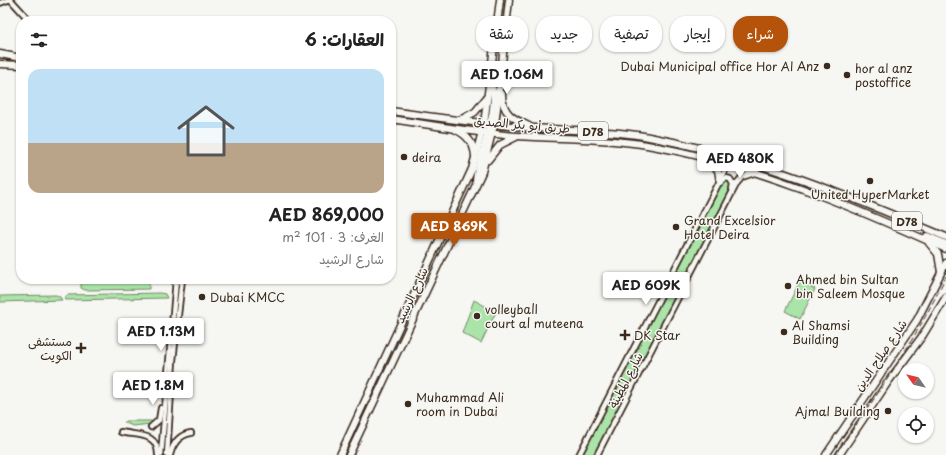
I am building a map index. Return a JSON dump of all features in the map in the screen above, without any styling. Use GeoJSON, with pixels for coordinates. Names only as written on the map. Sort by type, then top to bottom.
{"type":"FeatureCollection","features":[{"type":"Feature","properties":{"kind":"main road","name":"شارع الرشيد"},"geometry":{"type":"LineString","coordinates":[[340,455],[488,133],[489,91],[500,0]]}},
{"type":"Feature","properties":{"kind":"main road","name":"شارع الرشيد"},"geometry":{"type":"LineString","coordinates":[[349,455],[482,172],[489,124],[502,63],[508,2]]}},
{"type":"Feature","properties":{"kind":"main road"},"geometry":{"type":"LineString","coordinates":[[0,54],[16,57]]}},
{"type":"Feature","properties":{"kind":"main road"},"geometry":{"type":"LineString","coordinates":[[502,63],[502,100],[504,108],[514,119],[535,128]]}},
{"type":"Feature","properties":{"kind":"main road"},"geometry":{"type":"LineString","coordinates":[[0,64],[16,65]]}},
{"type":"Feature","properties":{"kind":"main road"},"geometry":{"type":"LineString","coordinates":[[489,124],[493,95],[490,83]]}},
{"type":"Feature","properties":{"kind":"main road"},"geometry":{"type":"LineString","coordinates":[[458,120],[475,112],[483,103],[489,91]]}},
{"type":"Feature","properties":{"kind":"main road","name":"طريق أبو بكر الصديق"},"geometry":{"type":"LineString","coordinates":[[396,112],[489,124],[643,136],[703,148],[751,162],[876,208],[946,237]]}},
{"type":"Feature","properties":{"kind":"main road","name":"طريق أبو بكر الصديق"},"geometry":{"type":"LineString","coordinates":[[396,120],[488,133],[636,144],[698,157],[754,173],[848,205],[946,249]]}},
{"type":"Feature","properties":{"kind":"main road"},"geometry":{"type":"LineString","coordinates":[[447,127],[464,134],[471,142],[475,152],[475,162]]}},
{"type":"Feature","properties":{"kind":"main road"},"geometry":{"type":"LineString","coordinates":[[476,186],[477,172],[488,133]]}},
{"type":"Feature","properties":{"kind":"main road"},"geometry":{"type":"LineString","coordinates":[[482,172],[496,148],[504,142],[519,136]]}},
{"type":"Feature","properties":{"kind":"main road"},"geometry":{"type":"LineString","coordinates":[[698,157],[716,167],[720,174],[720,182]]}},
{"type":"Feature","properties":{"kind":"main road"},"geometry":{"type":"LineString","coordinates":[[728,165],[733,162],[751,162]]}},
{"type":"Feature","properties":{"kind":"main road"},"geometry":{"type":"LineString","coordinates":[[848,205],[857,205],[872,211],[876,208]]}},
{"type":"Feature","properties":{"kind":"main road"},"geometry":{"type":"LineString","coordinates":[[434,273],[450,231],[448,222]]}},
{"type":"Feature","properties":{"kind":"main road"},"geometry":{"type":"LineString","coordinates":[[906,231],[946,244]]}},
{"type":"Feature","properties":{"kind":"main road"},"geometry":{"type":"LineString","coordinates":[[936,232],[946,232]]}},
{"type":"Feature","properties":{"kind":"main road"},"geometry":{"type":"LineString","coordinates":[[921,238],[932,246],[938,254],[941,274]]}},
{"type":"Feature","properties":{"kind":"main road","name":"شارع صلاح الدين"},"geometry":{"type":"LineString","coordinates":[[826,455],[878,374],[920,316],[946,263]]}},
{"type":"Feature","properties":{"kind":"main road","name":"شارع صلاح الدين"},"geometry":{"type":"LineString","coordinates":[[839,455],[888,382],[923,335],[946,297]]}},
{"type":"Feature","properties":{"kind":"street"},"geometry":{"type":"LineString","coordinates":[[0,3],[8,0]]}},
{"type":"Feature","properties":{"kind":"street"},"geometry":{"type":"LineString","coordinates":[[12,0],[26,16]]}},
{"type":"Feature","properties":{"kind":"street","name":"شارع المطينة"},"geometry":{"type":"LineString","coordinates":[[579,455],[728,165]]}},
{"type":"Feature","properties":{"kind":"street","name":"شارع المطينة"},"geometry":{"type":"LineString","coordinates":[[597,455],[740,179],[746,174],[754,173]]}},
{"type":"Feature","properties":{"kind":"street"},"geometry":{"type":"LineString","coordinates":[[713,195],[724,179],[728,178],[732,180],[733,186],[718,220]]}},
{"type":"Feature","properties":{"kind":"street"},"geometry":{"type":"LineString","coordinates":[[161,455],[176,284]]}},
{"type":"Feature","properties":{"kind":"street"},"geometry":{"type":"LineString","coordinates":[[167,455],[173,366],[181,284]]}},
{"type":"Feature","properties":{"kind":"street"},"geometry":{"type":"LineString","coordinates":[[152,427],[160,418],[165,395]]}},
{"type":"Feature","properties":{"kind":"street"},"geometry":{"type":"LineString","coordinates":[[121,432],[142,434],[149,438],[156,446],[158,455]]}},
{"type":"Feature","properties":{"kind":"street"},"geometry":{"type":"LineString","coordinates":[[170,455],[178,439],[191,433]]}},
{"type":"Feature","properties":{"kind":"green space"},"geometry":{"type":"Polygon","coordinates":[[[723,176],[736,181],[596,455],[580,455],[723,176]]]}},
{"type":"Feature","properties":{"kind":"green space"},"geometry":{"type":"Polygon","coordinates":[[[800,281],[815,289],[800,319],[785,311],[800,281]]]}},
{"type":"Feature","properties":{"kind":"green space"},"geometry":{"type":"Polygon","coordinates":[[[81,284],[149,284],[149,289],[85,290],[81,288],[81,284]]]}},
{"type":"Feature","properties":{"kind":"green space"},"geometry":{"type":"Polygon","coordinates":[[[165,294],[167,298],[65,300],[67,295],[165,294]]]}},
{"type":"Feature","properties":{"kind":"green space"},"geometry":{"type":"Polygon","coordinates":[[[56,295],[62,300],[0,302],[0,296],[56,295]]]}},
{"type":"Feature","properties":{"kind":"green space"},"geometry":{"type":"Polygon","coordinates":[[[474,300],[496,312],[481,343],[462,333],[474,300]]]}},
{"type":"Feature","properties":{"kind":"green space"},"geometry":{"type":"Polygon","coordinates":[[[125,421],[154,422],[151,424],[133,426],[125,423],[125,421]]]}},
{"type":"Feature","properties":{"kind":"railway"},"geometry":{"type":"LineString","coordinates":[[835,455],[909,345],[946,276]]}},
{"type":"Feature","properties":{"kind":"place","name":"Dubai Municipal office Hor Al Anz"},"geometry":{"type":"Point","coordinates":[827,66]}},
{"type":"Feature","properties":{"kind":"place","name":"hor al anz postoffice"},"geometry":{"type":"Point","coordinates":[847,75]}},
{"type":"Feature","properties":{"kind":"place","name":"deira"},"geometry":{"type":"Point","coordinates":[404,157]}},
{"type":"Feature","properties":{"kind":"place","name":"United HyperMarket"},"geometry":{"type":"Point","coordinates":[870,181]}},
{"type":"Feature","properties":{"kind":"place","name":"Grand Excelsior Hotel Deira"},"geometry":{"type":"Point","coordinates":[676,227]}},
{"type":"Feature","properties":{"kind":"place","name":"Ahmed bin Sultan bin Saleem Mosque"},"geometry":{"type":"Point","coordinates":[788,286]}},
{"type":"Feature","properties":{"kind":"place","name":"Dubai KMCC"},"geometry":{"type":"Point","coordinates":[202,297]}},
{"type":"Feature","properties":{"kind":"place","name":"volleyball court al muteena"},"geometry":{"type":"Point","coordinates":[477,316]}},
{"type":"Feature","properties":{"kind":"place","name":"Al Shamsi Building"},"geometry":{"type":"Point","coordinates":[784,332]}},
{"type":"Feature","properties":{"kind":"place","name":"DK Star"},"geometry":{"type":"Point","coordinates":[625,335]}},
{"type":"Feature","properties":{"kind":"place","name":"مستشفى الكويت"},"geometry":{"type":"Point","coordinates":[81,348]}},
{"type":"Feature","properties":{"kind":"place","name":"Muhammad Ali room in Dubai"},"geometry":{"type":"Point","coordinates":[408,404]}},
{"type":"Feature","properties":{"kind":"place","name":"Ajmal Building"},"geometry":{"type":"Point","coordinates":[888,411]}}]}
